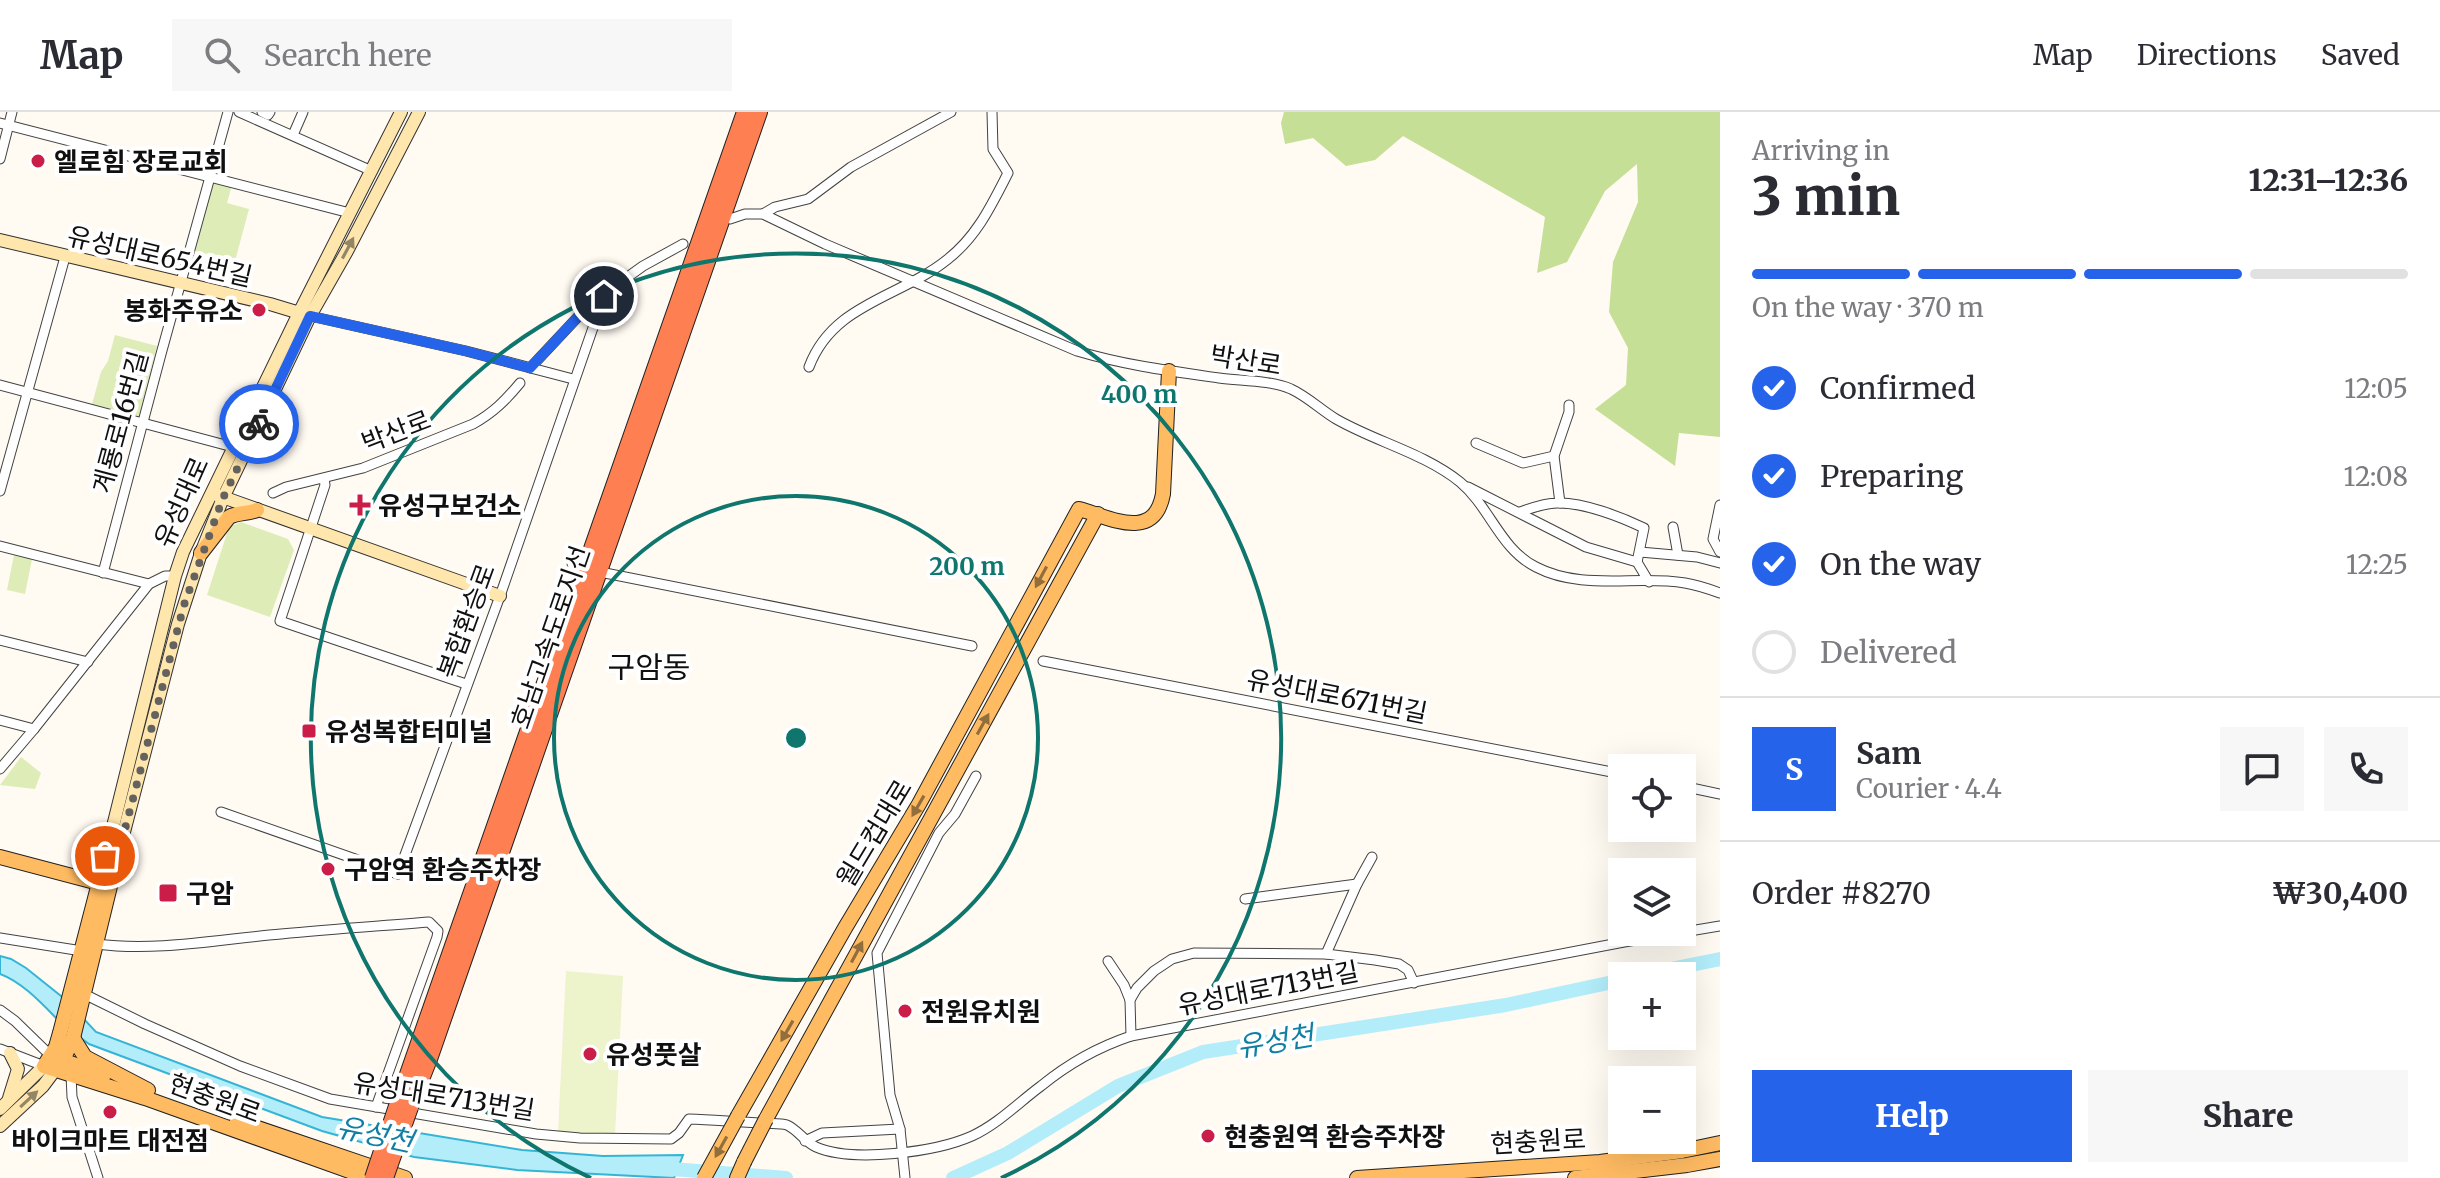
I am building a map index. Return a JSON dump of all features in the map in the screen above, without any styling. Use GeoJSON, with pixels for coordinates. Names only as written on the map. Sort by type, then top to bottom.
{"type":"FeatureCollection","features":[{"type":"Feature","properties":{"kind":"highway","name":"호남고속도로지선"},"geometry":{"type":"LineString","coordinates":[[385,1178],[404,1105],[745,112]]}},
{"type":"Feature","properties":{"kind":"highway","name":"호남고속도로지선"},"geometry":{"type":"LineString","coordinates":[[371,1178],[429,1059],[759,112]]}},
{"type":"Feature","properties":{"kind":"main road"},"geometry":{"type":"LineString","coordinates":[[1098,514],[1123,524],[1140,523],[1156,513],[1161,503],[1169,371]]}},
{"type":"Feature","properties":{"kind":"main road","name":"월드컵대로"},"geometry":{"type":"LineString","coordinates":[[704,1178],[919,804],[1079,509],[1098,514],[766,1119],[737,1178]]}},
{"type":"Feature","properties":{"kind":"main road"},"geometry":{"type":"LineString","coordinates":[[201,553],[229,517],[257,510]]}},
{"type":"Feature","properties":{"kind":"main road"},"geometry":{"type":"LineString","coordinates":[[0,857],[104,885],[82,951],[80,993]]}},
{"type":"Feature","properties":{"kind":"main road","name":"유성대로"},"geometry":{"type":"LineString","coordinates":[[54,1063],[67,1036],[96,944],[104,885]]}},
{"type":"Feature","properties":{"kind":"main road"},"geometry":{"type":"LineString","coordinates":[[67,1036],[85,1057],[148,1090]]}},
{"type":"Feature","properties":{"kind":"main road"},"geometry":{"type":"LineString","coordinates":[[54,1063],[148,1090]]}},
{"type":"Feature","properties":{"kind":"main road","name":"현충원로"},"geometry":{"type":"LineString","coordinates":[[54,1063],[71,1075],[371,1178]]}},
{"type":"Feature","properties":{"kind":"main road","name":"현충원로"},"geometry":{"type":"LineString","coordinates":[[148,1090],[405,1178]]}},
{"type":"Feature","properties":{"kind":"main road","name":"현충원로"},"geometry":{"type":"LineString","coordinates":[[1591,1173],[1720,1143]]}},
{"type":"Feature","properties":{"kind":"main road","name":"현충원로"},"geometry":{"type":"LineString","coordinates":[[1357,1178],[1591,1173],[1720,1159]]}},
{"type":"Feature","properties":{"kind":"street"},"geometry":{"type":"LineString","coordinates":[[0,159],[4,124],[12,112]]}},
{"type":"Feature","properties":{"kind":"street","name":"계룡로16번길"},"geometry":{"type":"LineString","coordinates":[[103,573],[228,112]]}},
{"type":"Feature","properties":{"kind":"street"},"geometry":{"type":"LineString","coordinates":[[239,112],[372,171]]}},
{"type":"Feature","properties":{"kind":"street"},"geometry":{"type":"LineString","coordinates":[[262,112],[268,115],[270,112]]}},
{"type":"Feature","properties":{"kind":"street"},"geometry":{"type":"LineString","coordinates":[[293,135],[303,112]]}},
{"type":"Feature","properties":{"kind":"street","name":"유성대로"},"geometry":{"type":"LineString","coordinates":[[104,885],[178,624],[221,497],[350,213],[401,112]]}},
{"type":"Feature","properties":{"kind":"street","name":"유성대로"},"geometry":{"type":"LineString","coordinates":[[104,885],[183,552],[221,497],[233,447],[304,314],[347,251],[419,112]]}},
{"type":"Feature","properties":{"kind":"street"},"geometry":{"type":"LineString","coordinates":[[730,219],[745,214],[763,214],[775,207],[819,194],[851,167],[951,112]]}},
{"type":"Feature","properties":{"kind":"street"},"geometry":{"type":"LineString","coordinates":[[809,367],[816,347],[851,312],[944,262],[965,245],[980,225],[1008,173],[993,149],[992,112]]}},
{"type":"Feature","properties":{"kind":"street"},"geometry":{"type":"LineString","coordinates":[[4,124],[350,213]]}},
{"type":"Feature","properties":{"kind":"street","name":"박산로"},"geometry":{"type":"LineString","coordinates":[[763,214],[911,282],[1077,351],[1114,362],[1288,388],[1334,418],[1443,470],[1463,485],[1484,509],[1517,556],[1538,568],[1561,576],[1588,580],[1684,583],[1720,593]]}},
{"type":"Feature","properties":{"kind":"street","name":"유성대로654번길"},"geometry":{"type":"LineString","coordinates":[[0,240],[304,314]]}},
{"type":"Feature","properties":{"kind":"street"},"geometry":{"type":"LineString","coordinates":[[530,368],[590,304],[643,266],[683,244]]}},
{"type":"Feature","properties":{"kind":"street"},"geometry":{"type":"LineString","coordinates":[[0,491],[65,257]]}},
{"type":"Feature","properties":{"kind":"street","name":"복합환승로"},"geometry":{"type":"LineString","coordinates":[[221,812],[398,874],[500,596],[604,296]]}},
{"type":"Feature","properties":{"kind":"street"},"geometry":{"type":"LineString","coordinates":[[304,314],[573,379]]}},
{"type":"Feature","properties":{"kind":"street","name":"박산로"},"geometry":{"type":"LineString","coordinates":[[273,493],[363,468],[473,424],[489,415],[520,383]]}},
{"type":"Feature","properties":{"kind":"street"},"geometry":{"type":"LineString","coordinates":[[0,385],[233,447]]}},
{"type":"Feature","properties":{"kind":"street"},"geometry":{"type":"LineString","coordinates":[[1560,503],[1554,456],[1569,405]]}},
{"type":"Feature","properties":{"kind":"street"},"geometry":{"type":"LineString","coordinates":[[1476,443],[1523,463],[1554,456]]}},
{"type":"Feature","properties":{"kind":"street"},"geometry":{"type":"LineString","coordinates":[[324,479],[312,529],[280,621],[466,684]]}},
{"type":"Feature","properties":{"kind":"street"},"geometry":{"type":"LineString","coordinates":[[1463,485],[1586,547],[1638,557],[1678,555],[1720,563]]}},
{"type":"Feature","properties":{"kind":"street"},"geometry":{"type":"LineString","coordinates":[[221,497],[500,596]]}},
{"type":"Feature","properties":{"kind":"street"},"geometry":{"type":"LineString","coordinates":[[1520,512],[1539,505],[1560,503],[1615,516],[1644,528],[1638,557],[1649,582]]}},
{"type":"Feature","properties":{"kind":"street"},"geometry":{"type":"LineString","coordinates":[[1720,505],[1713,539],[1720,552]]}},
{"type":"Feature","properties":{"kind":"street"},"geometry":{"type":"LineString","coordinates":[[1673,527],[1678,555]]}},
{"type":"Feature","properties":{"kind":"street"},"geometry":{"type":"LineString","coordinates":[[0,546],[149,584]]}},
{"type":"Feature","properties":{"kind":"street"},"geometry":{"type":"LineString","coordinates":[[605,573],[972,646]]}},
{"type":"Feature","properties":{"kind":"street"},"geometry":{"type":"LineString","coordinates":[[0,769],[149,584],[165,576],[175,576]]}},
{"type":"Feature","properties":{"kind":"street"},"geometry":{"type":"LineString","coordinates":[[0,640],[88,662]]}},
{"type":"Feature","properties":{"kind":"street","name":"유성대로671번길"},"geometry":{"type":"LineString","coordinates":[[1043,661],[1608,771]]}},
{"type":"Feature","properties":{"kind":"street"},"geometry":{"type":"LineString","coordinates":[[0,720],[34,729]]}},
{"type":"Feature","properties":{"kind":"street"},"geometry":{"type":"LineString","coordinates":[[905,1178],[900,1129],[890,1095],[877,953],[939,833],[955,814],[976,776]]}},
{"type":"Feature","properties":{"kind":"street"},"geometry":{"type":"LineString","coordinates":[[1696,789],[1720,794]]}},
{"type":"Feature","properties":{"kind":"street","name":"유성대로713번길"},"geometry":{"type":"LineString","coordinates":[[1326,954],[1372,857]]}},
{"type":"Feature","properties":{"kind":"street"},"geometry":{"type":"LineString","coordinates":[[1245,899],[1357,884]]}},
{"type":"Feature","properties":{"kind":"street"},"geometry":{"type":"LineString","coordinates":[[96,944],[186,944],[429,922],[438,931],[437,937],[376,1107]]}},
{"type":"Feature","properties":{"kind":"street","name":"유성대로713번길"},"geometry":{"type":"LineString","coordinates":[[80,993],[240,1066],[330,1099],[504,1130],[580,1138],[671,1139],[689,1119],[786,1125],[817,1148],[859,1154],[903,1155],[974,1135],[1011,1111],[1061,1070],[1131,1036],[1720,926]]}},
{"type":"Feature","properties":{"kind":"street"},"geometry":{"type":"LineString","coordinates":[[0,938],[82,951]]}},
{"type":"Feature","properties":{"kind":"street","name":"유성대로713번길"},"geometry":{"type":"LineString","coordinates":[[1130,1000],[1154,971],[1172,959],[1194,953],[1326,954],[1399,964],[1408,970],[1414,983]]}},
{"type":"Feature","properties":{"kind":"street"},"geometry":{"type":"LineString","coordinates":[[1108,961],[1130,1000],[1131,1036]]}},
{"type":"Feature","properties":{"kind":"street"},"geometry":{"type":"LineString","coordinates":[[0,1010],[15,1021],[54,1063]]}},
{"type":"Feature","properties":{"kind":"street"},"geometry":{"type":"LineString","coordinates":[[5,1051],[54,1063]]}},
{"type":"Feature","properties":{"kind":"street"},"geometry":{"type":"LineString","coordinates":[[4,1105],[18,1069],[5,1051]]}},
{"type":"Feature","properties":{"kind":"street","name":"유성대로"},"geometry":{"type":"LineString","coordinates":[[4,1105],[54,1063]]}},
{"type":"Feature","properties":{"kind":"street","name":"유성대로"},"geometry":{"type":"LineString","coordinates":[[0,1126],[43,1086],[54,1063]]}},
{"type":"Feature","properties":{"kind":"street"},"geometry":{"type":"LineString","coordinates":[[71,1075],[72,1097],[97,1178]]}},
{"type":"Feature","properties":{"kind":"street"},"geometry":{"type":"LineString","coordinates":[[805,1141],[822,1133],[900,1129]]}},
{"type":"Feature","properties":{"kind":"green space"},"geometry":{"type":"Polygon","coordinates":[[[1284,112],[1720,112],[1720,437],[1679,433],[1675,466],[1595,409],[1626,385],[1628,348],[1609,312],[1613,262],[1638,202],[1637,164],[1605,191],[1567,262],[1537,273],[1545,217],[1403,136],[1375,160],[1346,166],[1313,138],[1285,144],[1281,123],[1284,112]]]}},
{"type":"Feature","properties":{"kind":"green space"},"geometry":{"type":"Polygon","coordinates":[[[214,180],[232,185],[227,203],[249,209],[235,261],[195,251],[214,180]]]}},
{"type":"Feature","properties":{"kind":"green space"},"geometry":{"type":"Polygon","coordinates":[[[115,335],[157,346],[139,416],[92,404],[115,335]]]}},
{"type":"Feature","properties":{"kind":"green space"},"geometry":{"type":"Polygon","coordinates":[[[241,522],[288,539],[294,550],[270,617],[207,595],[229,527],[241,522]]]}},
{"type":"Feature","properties":{"kind":"green space"},"geometry":{"type":"Polygon","coordinates":[[[14,555],[32,559],[25,594],[7,590],[14,555]]]}},
{"type":"Feature","properties":{"kind":"green space"},"geometry":{"type":"Polygon","coordinates":[[[21,757],[41,773],[35,789],[0,785],[21,757]]]}},
{"type":"Feature","properties":{"kind":"green space","name":"유성풋살"},"geometry":{"type":"Polygon","coordinates":[[[566,971],[623,976],[615,1135],[558,1132],[566,971]]]}},
{"type":"Feature","properties":{"kind":"water"},"geometry":{"type":"Polygon","coordinates":[[[0,956],[26,968],[66,1000],[96,1032],[322,1117],[522,1150],[603,1156],[683,1155],[674,1178],[517,1170],[414,1157],[322,1131],[89,1044],[65,1027],[25,989],[0,974],[0,956]]]}},
{"type":"Feature","properties":{"kind":"waterway","name":"유성천"},"geometry":{"type":"LineString","coordinates":[[1696,964],[1720,959]]}},
{"type":"Feature","properties":{"kind":"waterway","name":"유성천"},"geometry":{"type":"LineString","coordinates":[[953,1178],[1008,1153],[1118,1086],[1203,1052],[1506,1005],[1608,983]]}},
{"type":"Feature","properties":{"kind":"waterway","name":"유성천"},"geometry":{"type":"LineString","coordinates":[[659,1168],[786,1178]]}},
{"type":"Feature","properties":{"kind":"way so far"},"geometry":{"type":"LineString","coordinates":[[105,856],[99,883],[110,886],[184,605],[223,498],[259,424]]}},
{"type":"Feature","properties":{"kind":"place","name":"엘로힘 장로교회"},"geometry":{"type":"Point","coordinates":[38,161]}},
{"type":"Feature","properties":{"kind":"place","name":"봉화주유소"},"geometry":{"type":"Point","coordinates":[259,310]}},
{"type":"Feature","properties":{"kind":"place","name":"유성구보건소"},"geometry":{"type":"Point","coordinates":[360,505]}},
{"type":"Feature","properties":{"kind":"place","name":"유성복합터미널"},"geometry":{"type":"Point","coordinates":[309,731]}},
{"type":"Feature","properties":{"kind":"place","name":"구암역 환승주차장"},"geometry":{"type":"Point","coordinates":[328,869]}},
{"type":"Feature","properties":{"kind":"place","name":"구암"},"geometry":{"type":"Point","coordinates":[168,893]}},
{"type":"Feature","properties":{"kind":"place","name":"전원유치원"},"geometry":{"type":"Point","coordinates":[905,1011]}},
{"type":"Feature","properties":{"kind":"place","name":"유성풋살"},"geometry":{"type":"Point","coordinates":[590,1054]}},
{"type":"Feature","properties":{"kind":"place","name":"바이크마트 대전점"},"geometry":{"type":"Point","coordinates":[110,1112]}},
{"type":"Feature","properties":{"kind":"place","name":"현충원역 환승주차장"},"geometry":{"type":"Point","coordinates":[1208,1136]}},
{"type":"Feature","properties":{"kind":"district","name":"구암동"},"geometry":{"type":"Point","coordinates":[649,667]}},
{"type":"Feature","properties":{"kind":"route"},"geometry":{"type":"LineString","coordinates":[[259,424],[310,316],[530,368],[590,304],[604,296]]}}]}
